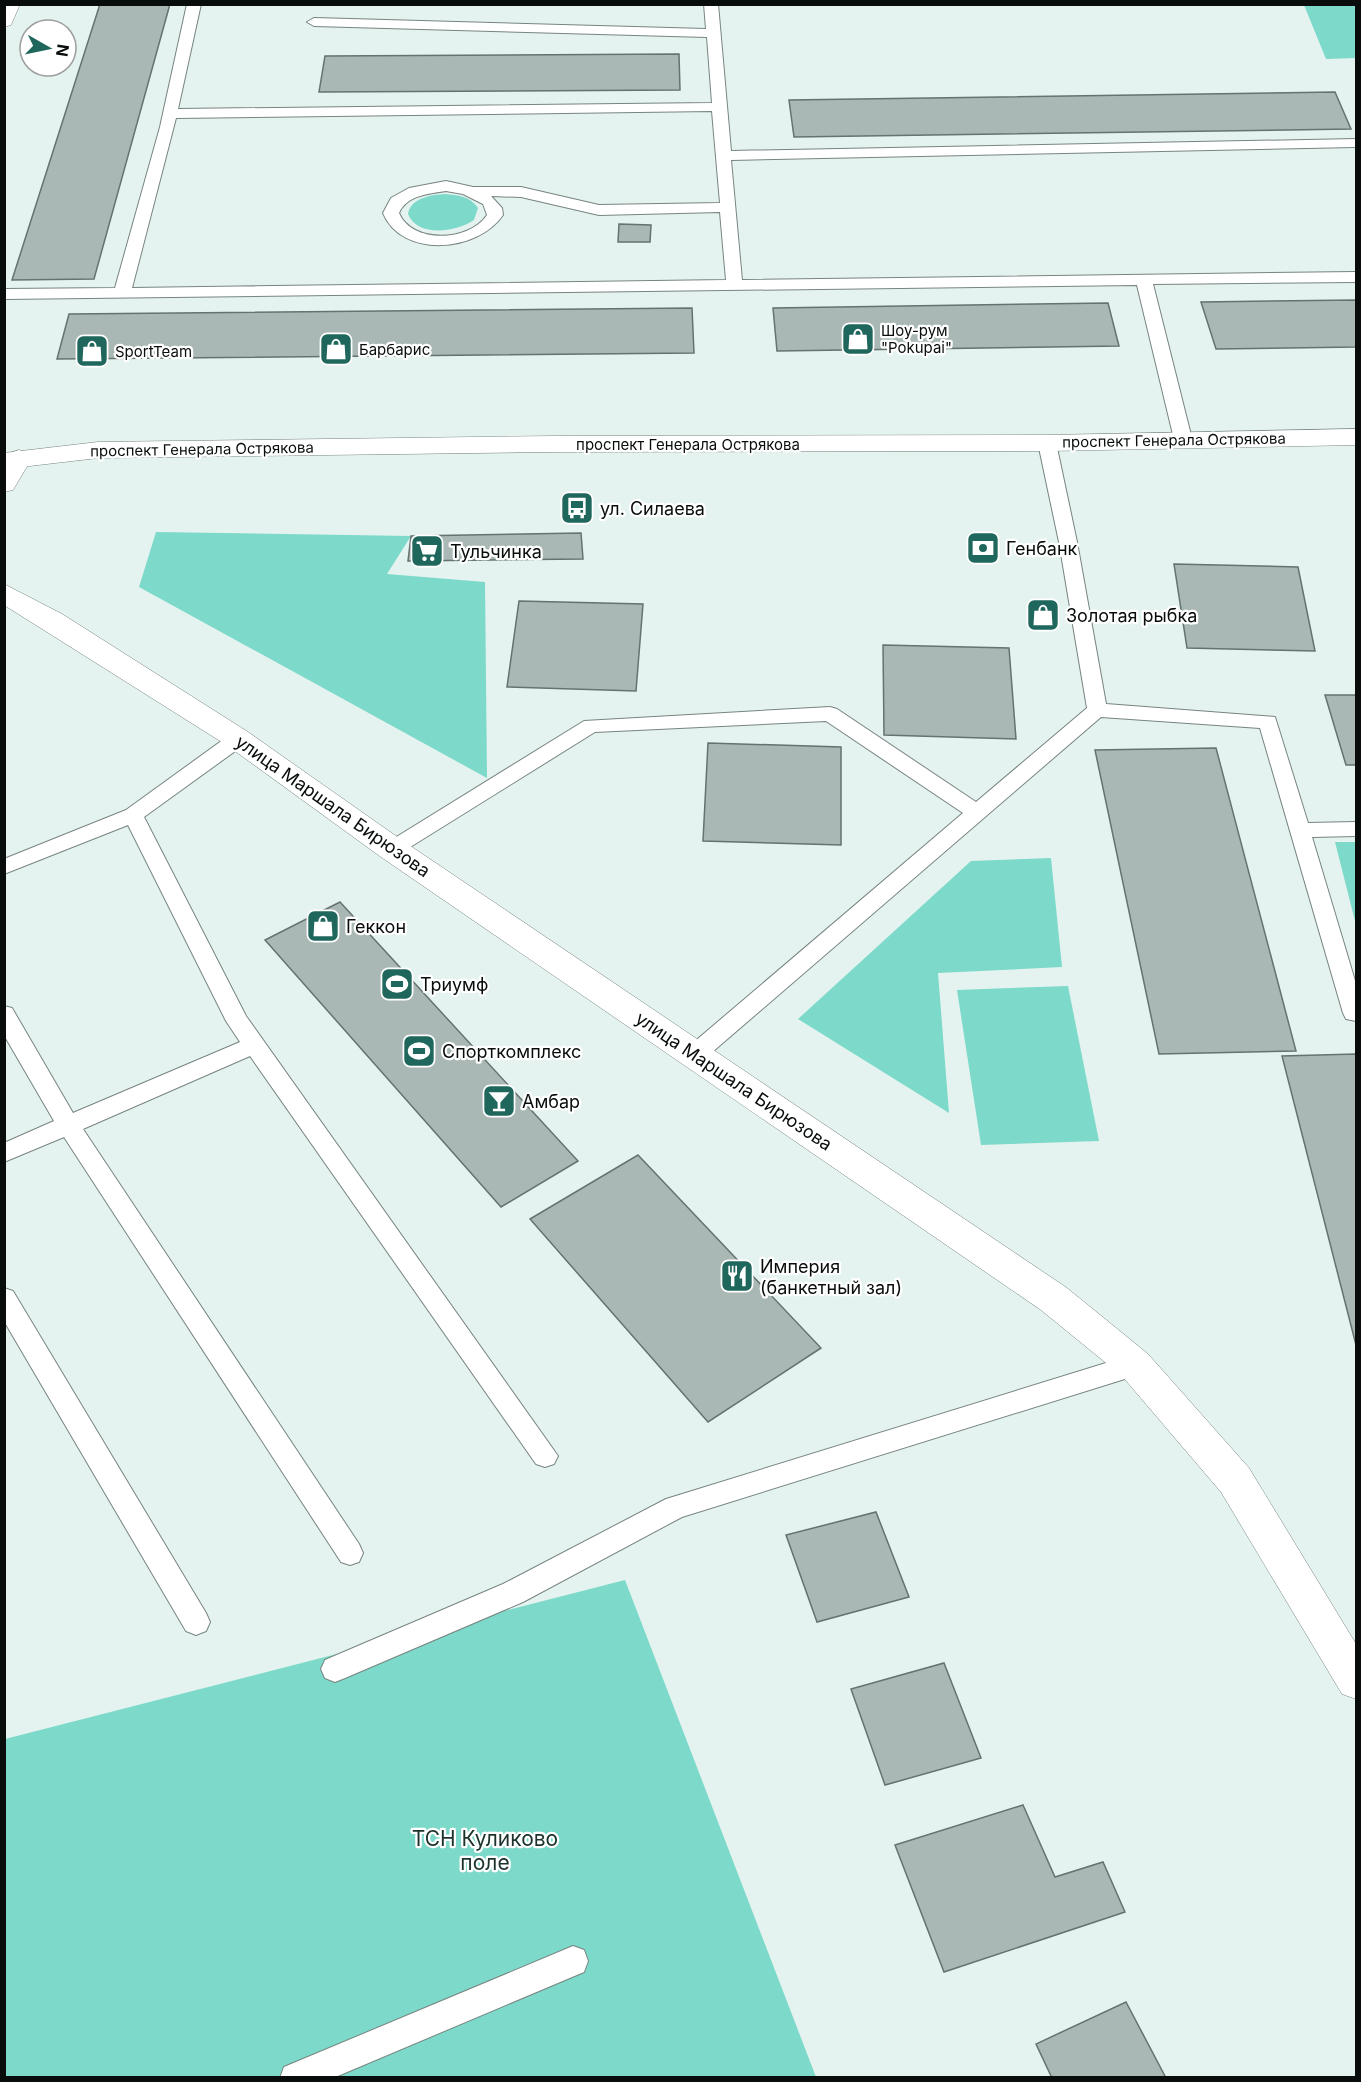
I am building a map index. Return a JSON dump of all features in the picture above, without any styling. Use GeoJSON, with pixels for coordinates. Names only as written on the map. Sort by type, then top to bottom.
{"type":"FeatureCollection","features":[{"type":"Feature","properties":{"kind":"main road"},"geometry":{"type":"LineString","coordinates":[[4,21],[10,4]]}},
{"type":"Feature","properties":{"kind":"main road","name":"проспект Генерала Острякова"},"geometry":{"type":"LineString","coordinates":[[7,458],[122,450],[555,444],[1047,443],[1356,437]]}},
{"type":"Feature","properties":{"kind":"main road"},"geometry":{"type":"LineString","coordinates":[[4,484],[7,458]]}},
{"type":"Feature","properties":{"kind":"main road"},"geometry":{"type":"LineString","coordinates":[[4,580],[52,620]]}},
{"type":"Feature","properties":{"kind":"main road","name":"улица Маршала Бирюзова"},"geometry":{"type":"LineString","coordinates":[[4,593],[52,620],[238,740],[392,849],[1054,1299],[1135,1365],[1235,1480],[1356,1680]]}},
{"type":"Feature","properties":{"kind":"lane"},"geometry":{"type":"LineString","coordinates":[[122,293],[170,114],[194,4]]}},
{"type":"Feature","properties":{"kind":"lane"},"geometry":{"type":"LineString","coordinates":[[711,4],[734,284]]}},
{"type":"Feature","properties":{"kind":"lane"},"geometry":{"type":"LineString","coordinates":[[314,22],[713,33]]}},
{"type":"Feature","properties":{"kind":"lane"},"geometry":{"type":"LineString","coordinates":[[170,114],[719,107]]}},
{"type":"Feature","properties":{"kind":"lane"},"geometry":{"type":"LineString","coordinates":[[723,156],[1356,143]]}},
{"type":"Feature","properties":{"kind":"lane"},"geometry":{"type":"LineString","coordinates":[[476,191],[487,198],[493,206],[494,215],[488,224],[463,237],[429,240],[400,231],[392,223],[390,214],[393,205],[414,191],[446,186],[476,191],[521,192],[599,210],[727,207]]}},
{"type":"Feature","properties":{"kind":"lane"},"geometry":{"type":"LineString","coordinates":[[4,294],[1356,277]]}},
{"type":"Feature","properties":{"kind":"lane"},"geometry":{"type":"LineString","coordinates":[[1143,279],[1183,439]]}},
{"type":"Feature","properties":{"kind":"lane"},"geometry":{"type":"LineString","coordinates":[[1047,443],[1068,542],[1097,710]]}},
{"type":"Feature","properties":{"kind":"lane"},"geometry":{"type":"LineString","coordinates":[[695,1054],[1097,710],[1268,722],[1354,1013],[1356,1013]]}},
{"type":"Feature","properties":{"kind":"lane"},"geometry":{"type":"LineString","coordinates":[[392,849],[591,726],[830,714],[977,813]]}},
{"type":"Feature","properties":{"kind":"lane"},"geometry":{"type":"LineString","coordinates":[[4,867],[133,815],[238,740]]}},
{"type":"Feature","properties":{"kind":"lane"},"geometry":{"type":"LineString","coordinates":[[133,815],[237,1021],[545,1456]]}},
{"type":"Feature","properties":{"kind":"lane"},"geometry":{"type":"LineString","coordinates":[[1300,830],[1356,829]]}},
{"type":"Feature","properties":{"kind":"lane"},"geometry":{"type":"LineString","coordinates":[[4,1014],[68,1125],[351,1553]]}},
{"type":"Feature","properties":{"kind":"lane"},"geometry":{"type":"LineString","coordinates":[[4,1153],[254,1045]]}},
{"type":"Feature","properties":{"kind":"lane"},"geometry":{"type":"LineString","coordinates":[[4,1298],[196,1622]]}},
{"type":"Feature","properties":{"kind":"lane"},"geometry":{"type":"LineString","coordinates":[[335,1669],[513,1593],[675,1507],[1135,1365]]}},
{"type":"Feature","properties":{"kind":"lane"},"geometry":{"type":"LineString","coordinates":[[294,2078],[573,1961]]}},
{"type":"Feature","properties":{"kind":"green space"},"geometry":{"type":"Polygon","coordinates":[[[1304,5],[1356,5],[1356,58],[1326,59],[1304,5]]]}},
{"type":"Feature","properties":{"kind":"green space"},"geometry":{"type":"Polygon","coordinates":[[[445,194],[463,197],[475,204],[478,208],[474,220],[448,230],[429,230],[413,222],[408,214],[413,204],[427,197],[445,194]]]}},
{"type":"Feature","properties":{"kind":"green space"},"geometry":{"type":"Polygon","coordinates":[[[156,532],[411,536],[387,574],[485,582],[487,778],[139,587],[156,532]]]}},
{"type":"Feature","properties":{"kind":"green space"},"geometry":{"type":"Polygon","coordinates":[[[1335,842],[1356,842],[1356,925],[1335,842]]]}},
{"type":"Feature","properties":{"kind":"green space"},"geometry":{"type":"Polygon","coordinates":[[[1051,858],[1062,967],[938,973],[949,1113],[798,1019],[971,861],[1051,858]]]}},
{"type":"Feature","properties":{"kind":"green space"},"geometry":{"type":"Polygon","coordinates":[[[1068,986],[1099,1141],[981,1145],[957,990],[1068,986]]]}},
{"type":"Feature","properties":{"kind":"green space","name":"ТСН Куликово поле"},"geometry":{"type":"Polygon","coordinates":[[[625,1580],[816,2077],[5,2078],[5,1739],[625,1580]]]}},
{"type":"Feature","properties":{"kind":"building"},"geometry":{"type":"Polygon","coordinates":[[[100,4],[170,4],[94,279],[12,280],[78,78],[100,4]]]}},
{"type":"Feature","properties":{"kind":"building"},"geometry":{"type":"Polygon","coordinates":[[[679,54],[680,90],[319,92],[325,56],[679,54]]]}},
{"type":"Feature","properties":{"kind":"building"},"geometry":{"type":"Polygon","coordinates":[[[1335,92],[1351,129],[794,137],[789,100],[1335,92]]]}},
{"type":"Feature","properties":{"kind":"building"},"geometry":{"type":"Polygon","coordinates":[[[619,224],[651,225],[650,242],[618,242],[619,224]]]}},
{"type":"Feature","properties":{"kind":"building"},"geometry":{"type":"Polygon","coordinates":[[[1356,300],[1356,347],[1216,349],[1201,302],[1356,300]]]}},
{"type":"Feature","properties":{"kind":"building"},"geometry":{"type":"Polygon","coordinates":[[[1108,303],[1119,346],[777,351],[773,308],[1108,303]]]}},
{"type":"Feature","properties":{"kind":"building"},"geometry":{"type":"Polygon","coordinates":[[[692,308],[694,353],[57,359],[69,314],[692,308]]]}},
{"type":"Feature","properties":{"kind":"building"},"geometry":{"type":"Polygon","coordinates":[[[581,533],[583,559],[408,561],[411,536],[581,533]]]}},
{"type":"Feature","properties":{"kind":"building"},"geometry":{"type":"Polygon","coordinates":[[[1174,564],[1298,567],[1315,651],[1187,648],[1174,564]]]}},
{"type":"Feature","properties":{"kind":"building"},"geometry":{"type":"Polygon","coordinates":[[[519,601],[643,604],[636,691],[507,687],[519,601]]]}},
{"type":"Feature","properties":{"kind":"building"},"geometry":{"type":"Polygon","coordinates":[[[883,645],[1009,648],[1016,739],[884,735],[883,645]]]}},
{"type":"Feature","properties":{"kind":"building"},"geometry":{"type":"Polygon","coordinates":[[[1325,695],[1356,695],[1356,765],[1346,765],[1325,695]]]}},
{"type":"Feature","properties":{"kind":"building"},"geometry":{"type":"Polygon","coordinates":[[[708,743],[841,747],[841,845],[703,841],[708,743]]]}},
{"type":"Feature","properties":{"kind":"building"},"geometry":{"type":"Polygon","coordinates":[[[1216,748],[1296,1051],[1159,1054],[1095,750],[1216,748]]]}},
{"type":"Feature","properties":{"kind":"building","name":"Спорткомплекс"},"geometry":{"type":"Polygon","coordinates":[[[340,902],[578,1161],[501,1207],[265,940],[340,902]]]}},
{"type":"Feature","properties":{"kind":"building"},"geometry":{"type":"Polygon","coordinates":[[[1356,1054],[1356,1345],[1282,1056],[1356,1054]]]}},
{"type":"Feature","properties":{"kind":"building"},"geometry":{"type":"Polygon","coordinates":[[[638,1155],[821,1348],[708,1422],[530,1219],[638,1155]]]}},
{"type":"Feature","properties":{"kind":"building"},"geometry":{"type":"Polygon","coordinates":[[[876,1512],[909,1597],[817,1622],[786,1535],[876,1512]]]}},
{"type":"Feature","properties":{"kind":"building"},"geometry":{"type":"Polygon","coordinates":[[[944,1663],[981,1758],[885,1785],[851,1689],[944,1663]]]}},
{"type":"Feature","properties":{"kind":"building"},"geometry":{"type":"Polygon","coordinates":[[[1023,1805],[1055,1877],[1103,1862],[1125,1912],[944,1972],[895,1845],[1023,1805]]]}},
{"type":"Feature","properties":{"kind":"building"},"geometry":{"type":"Polygon","coordinates":[[[1126,2002],[1166,2078],[1052,2078],[1036,2044],[1126,2002]]]}},
{"type":"Feature","properties":{"kind":"place","name":"Шоу-рум \"Pokupai\""},"geometry":{"type":"Point","coordinates":[858,339]}},
{"type":"Feature","properties":{"kind":"place","name":"Барбарис"},"geometry":{"type":"Point","coordinates":[336,349]}},
{"type":"Feature","properties":{"kind":"place","name":"SportTeam"},"geometry":{"type":"Point","coordinates":[92,351]}},
{"type":"Feature","properties":{"kind":"place","name":"ул. Силаева"},"geometry":{"type":"Point","coordinates":[577,508]}},
{"type":"Feature","properties":{"kind":"place","name":"Генбанк"},"geometry":{"type":"Point","coordinates":[983,548]}},
{"type":"Feature","properties":{"kind":"place","name":"Тульчинка"},"geometry":{"type":"Point","coordinates":[427,551]}},
{"type":"Feature","properties":{"kind":"place","name":"Золотая рыбка"},"geometry":{"type":"Point","coordinates":[1043,615]}},
{"type":"Feature","properties":{"kind":"place","name":"Геккон"},"geometry":{"type":"Point","coordinates":[323,926]}},
{"type":"Feature","properties":{"kind":"place","name":"Триумф"},"geometry":{"type":"Point","coordinates":[397,984]}},
{"type":"Feature","properties":{"kind":"place","name":"Спорткомплекс"},"geometry":{"type":"Point","coordinates":[419,1051]}},
{"type":"Feature","properties":{"kind":"place","name":"Амбар"},"geometry":{"type":"Point","coordinates":[499,1101]}},
{"type":"Feature","properties":{"kind":"place","name":"Империя (банкетный зал)"},"geometry":{"type":"Point","coordinates":[737,1276]}}]}
